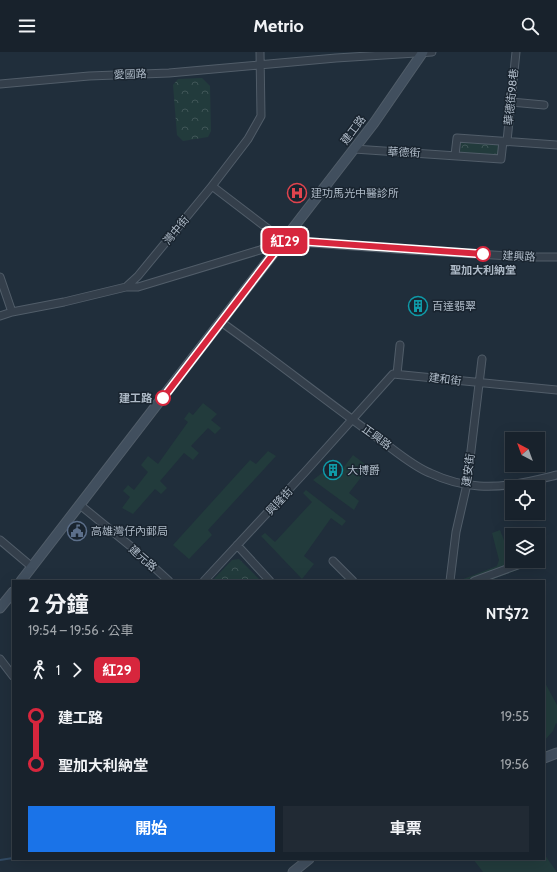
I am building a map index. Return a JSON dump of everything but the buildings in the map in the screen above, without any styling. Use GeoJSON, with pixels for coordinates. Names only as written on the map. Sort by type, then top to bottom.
{"type":"FeatureCollection","features":[{"type":"Feature","properties":{"kind":"street","name":"灣中街"},"geometry":{"type":"LineString","coordinates":[[126,287],[138,276],[212,186],[248,139],[261,116],[260,52]]}},
{"type":"Feature","properties":{"kind":"street","name":"愛國路"},"geometry":{"type":"LineString","coordinates":[[0,84],[89,76],[169,73],[261,65],[337,54],[426,52]]}},
{"type":"Feature","properties":{"kind":"street","name":"建工路"},"geometry":{"type":"LineString","coordinates":[[23,580],[354,149],[426,52]]}},
{"type":"Feature","properties":{"kind":"street","name":"華德街98巷"},"geometry":{"type":"LineString","coordinates":[[505,141],[516,52]]}},
{"type":"Feature","properties":{"kind":"street"},"geometry":{"type":"LineString","coordinates":[[511,102],[544,105]]}},
{"type":"Feature","properties":{"kind":"street"},"geometry":{"type":"LineString","coordinates":[[455,155],[457,138],[557,144]]}},
{"type":"Feature","properties":{"kind":"street","name":"華德街"},"geometry":{"type":"LineString","coordinates":[[354,149],[501,159],[505,141]]}},
{"type":"Feature","properties":{"kind":"street"},"geometry":{"type":"LineString","coordinates":[[212,186],[284,240]]}},
{"type":"Feature","properties":{"kind":"street","name":"建工路"},"geometry":{"type":"LineString","coordinates":[[126,287],[138,287],[260,250],[284,240]]}},
{"type":"Feature","properties":{"kind":"street","name":"建興路"},"geometry":{"type":"LineString","coordinates":[[284,240],[408,250],[529,257],[557,257]]}},
{"type":"Feature","properties":{"kind":"street"},"geometry":{"type":"LineString","coordinates":[[0,277],[12,312]]}},
{"type":"Feature","properties":{"kind":"street"},"geometry":{"type":"LineString","coordinates":[[0,316],[12,312],[64,302],[126,287]]}},
{"type":"Feature","properties":{"kind":"street","name":"正興路"},"geometry":{"type":"LineString","coordinates":[[221,322],[353,420],[429,473],[457,482],[480,486],[510,485],[557,475]]}},
{"type":"Feature","properties":{"kind":"street"},"geometry":{"type":"LineString","coordinates":[[353,420],[393,374],[397,374],[400,345]]}},
{"type":"Feature","properties":{"kind":"street","name":"建安街"},"geometry":{"type":"LineString","coordinates":[[450,580],[456,532],[467,484],[482,359]]}},
{"type":"Feature","properties":{"kind":"street","name":"建和街"},"geometry":{"type":"LineString","coordinates":[[397,374],[557,390]]}},
{"type":"Feature","properties":{"kind":"street","name":"興隆街"},"geometry":{"type":"LineString","coordinates":[[205,580],[353,420]]}},
{"type":"Feature","properties":{"kind":"street","name":"建元路"},"geometry":{"type":"LineString","coordinates":[[80,505],[169,580]]}},
{"type":"Feature","properties":{"kind":"street"},"geometry":{"type":"LineString","coordinates":[[0,540],[32,567]]}},
{"type":"Feature","properties":{"kind":"street"},"geometry":{"type":"LineString","coordinates":[[237,545],[269,580]]}},
{"type":"Feature","properties":{"kind":"street"},"geometry":{"type":"LineString","coordinates":[[333,561],[352,580]]}},
{"type":"Feature","properties":{"kind":"street"},"geometry":{"type":"LineString","coordinates":[[477,580],[510,568]]}},
{"type":"Feature","properties":{"kind":"street"},"geometry":{"type":"LineString","coordinates":[[0,608],[12,593]]}},
{"type":"Feature","properties":{"kind":"street"},"geometry":{"type":"LineString","coordinates":[[0,659],[12,675]]}},
{"type":"Feature","properties":{"kind":"street"},"geometry":{"type":"LineString","coordinates":[[545,758],[557,753]]}},
{"type":"Feature","properties":{"kind":"street"},"geometry":{"type":"LineString","coordinates":[[293,872],[309,860]]}},
{"type":"Feature","properties":{"kind":"green space"},"geometry":{"type":"Polygon","coordinates":[[[202,78],[210,86],[211,131],[208,137],[183,141],[177,135],[173,85],[178,79],[202,78]]]}},
{"type":"Feature","properties":{"kind":"green space"},"geometry":{"type":"Polygon","coordinates":[[[461,141],[500,144],[499,155],[460,153],[461,141]]]}},
{"type":"Feature","properties":{"kind":"green space"},"geometry":{"type":"Polygon","coordinates":[[[203,403],[217,414],[211,420],[221,428],[215,434],[208,428],[191,446],[199,453],[193,460],[184,453],[160,481],[167,488],[161,494],[155,489],[133,514],[122,508],[130,497],[123,491],[128,485],[134,490],[148,472],[141,465],[148,456],[158,464],[188,422],[184,419],[189,412],[193,415],[203,403]]]}},
{"type":"Feature","properties":{"kind":"green space"},"geometry":{"type":"Polygon","coordinates":[[[268,451],[276,456],[208,530],[212,535],[189,559],[173,545],[250,460],[256,464],[268,451]]]}},
{"type":"Feature","properties":{"kind":"green space"},"geometry":{"type":"Polygon","coordinates":[[[353,455],[369,467],[349,493],[359,501],[354,510],[313,480],[322,473],[333,481],[353,455]]]}},
{"type":"Feature","properties":{"kind":"green space"},"geometry":{"type":"Polygon","coordinates":[[[306,490],[346,521],[342,526],[331,518],[304,556],[314,564],[302,579],[261,536],[265,533],[275,542],[312,502],[303,493],[306,490]]]}},
{"type":"Feature","properties":{"kind":"green space"},"geometry":{"type":"Polygon","coordinates":[[[500,530],[505,543],[505,568],[522,568],[491,580],[461,580],[497,566],[499,560],[492,533],[500,530]]]}},
{"type":"Feature","properties":{"kind":"green space"},"geometry":{"type":"Polygon","coordinates":[[[239,559],[260,580],[213,580],[232,560],[239,559]]]}},
{"type":"Feature","properties":{"kind":"green space"},"geometry":{"type":"Polygon","coordinates":[[[545,683],[557,705],[557,724],[556,723],[553,731],[545,740],[545,683]]]}},
{"type":"Feature","properties":{"kind":"green space"},"geometry":{"type":"Polygon","coordinates":[[[545,855],[557,872],[483,872],[474,860],[545,860],[545,855]]]}},
{"type":"Feature","properties":{"kind":"waterway"},"geometry":{"type":"LineString","coordinates":[[0,860],[12,858]]}},
{"type":"Feature","properties":{"kind":"bus line","name":"紅29"},"geometry":{"type":"LineString","coordinates":[[163,398],[284,240],[408,250],[483,254]]}},
{"type":"Feature","properties":{"kind":"place","name":"建功馬光中醫診所"},"geometry":{"type":"Point","coordinates":[297,193]}},
{"type":"Feature","properties":{"kind":"place","name":"聖加大利納堂"},"geometry":{"type":"Point","coordinates":[483,254]}},
{"type":"Feature","properties":{"kind":"place","name":"百達翡翠"},"geometry":{"type":"Point","coordinates":[418,306]}},
{"type":"Feature","properties":{"kind":"place","name":"建工路"},"geometry":{"type":"Point","coordinates":[163,398]}},
{"type":"Feature","properties":{"kind":"place","name":"大博爵"},"geometry":{"type":"Point","coordinates":[333,470]}},
{"type":"Feature","properties":{"kind":"place","name":"高雄灣仔內郵局"},"geometry":{"type":"Point","coordinates":[77,531]}}]}
